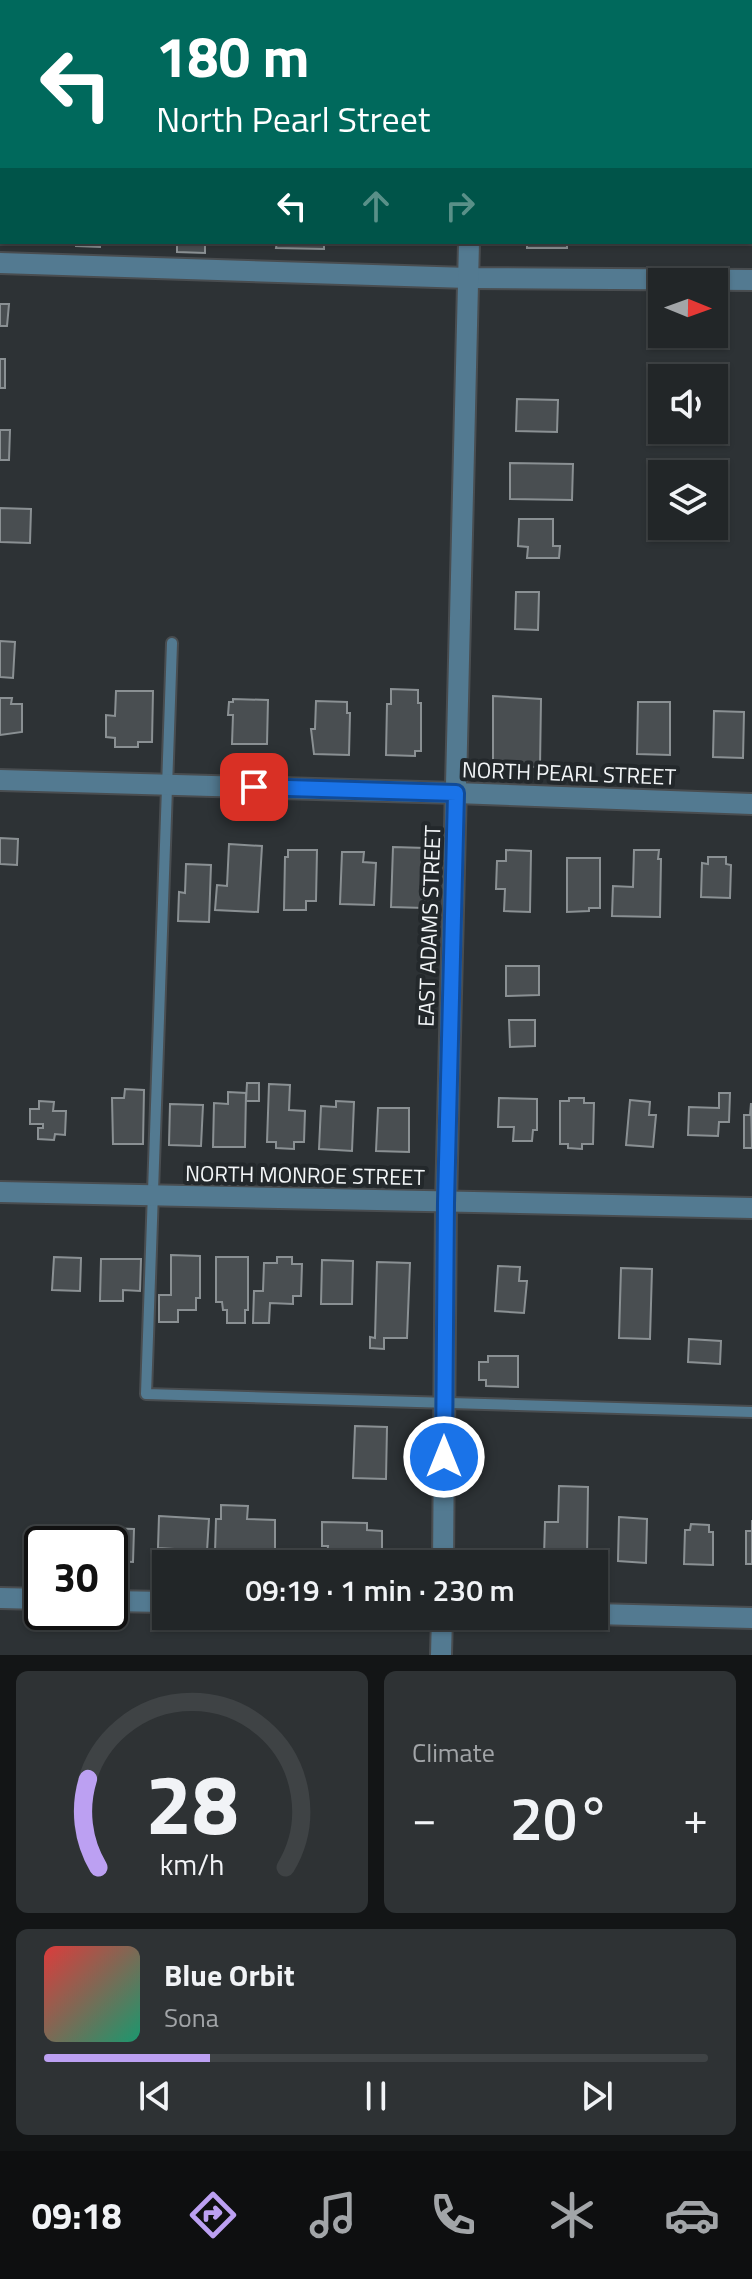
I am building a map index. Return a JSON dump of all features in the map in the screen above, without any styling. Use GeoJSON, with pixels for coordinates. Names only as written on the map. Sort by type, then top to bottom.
{"type":"FeatureCollection","features":[{"type":"Feature","properties":{"kind":"street","name":"EAST ADAMS STREET"},"geometry":{"type":"LineString","coordinates":[[443,1550],[446,1203],[469,244]]}},
{"type":"Feature","properties":{"kind":"street"},"geometry":{"type":"LineString","coordinates":[[0,263],[468,278],[752,280]]}},
{"type":"Feature","properties":{"kind":"street","name":"NORTH PEARL STREET"},"geometry":{"type":"LineString","coordinates":[[0,780],[752,804]]}},
{"type":"Feature","properties":{"kind":"street","name":"NORTH MONROE STREET"},"geometry":{"type":"LineString","coordinates":[[0,1192],[752,1208]]}},
{"type":"Feature","properties":{"kind":"street"},"geometry":{"type":"LineString","coordinates":[[0,1598],[24,1599]]}},
{"type":"Feature","properties":{"kind":"street"},"geometry":{"type":"LineString","coordinates":[[128,1601],[152,1602]]}},
{"type":"Feature","properties":{"kind":"street"},"geometry":{"type":"LineString","coordinates":[[608,1614],[752,1618]]}},
{"type":"Feature","properties":{"kind":"street"},"geometry":{"type":"LineString","coordinates":[[441,1655],[442,1630]]}},
{"type":"Feature","properties":{"kind":"lane"},"geometry":{"type":"LineString","coordinates":[[172,643],[146,1394],[752,1412]]}},
{"type":"Feature","properties":{"kind":"building"},"geometry":{"type":"Polygon","coordinates":[[[76,244],[100,244],[100,247],[76,244]]]}},
{"type":"Feature","properties":{"kind":"building"},"geometry":{"type":"Polygon","coordinates":[[[177,244],[205,244],[205,253],[177,252],[177,244]]]}},
{"type":"Feature","properties":{"kind":"building"},"geometry":{"type":"Polygon","coordinates":[[[277,244],[324,244],[324,249],[276,248],[277,244]]]}},
{"type":"Feature","properties":{"kind":"building"},"geometry":{"type":"Polygon","coordinates":[[[527,244],[567,244],[567,248],[527,248],[527,244]]]}},
{"type":"Feature","properties":{"kind":"building"},"geometry":{"type":"Polygon","coordinates":[[[0,304],[9,304],[7,326],[0,326],[0,304]]]}},
{"type":"Feature","properties":{"kind":"building"},"geometry":{"type":"Polygon","coordinates":[[[0,359],[5,359],[5,388],[0,388],[0,359]]]}},
{"type":"Feature","properties":{"kind":"building"},"geometry":{"type":"Polygon","coordinates":[[[517,399],[558,400],[557,432],[516,431],[517,399]]]}},
{"type":"Feature","properties":{"kind":"building"},"geometry":{"type":"Polygon","coordinates":[[[0,430],[10,430],[9,460],[0,460],[0,430]]]}},
{"type":"Feature","properties":{"kind":"building"},"geometry":{"type":"Polygon","coordinates":[[[510,463],[573,464],[572,500],[510,499],[510,463]]]}},
{"type":"Feature","properties":{"kind":"building"},"geometry":{"type":"Polygon","coordinates":[[[0,508],[31,509],[30,543],[0,542],[0,508]]]}},
{"type":"Feature","properties":{"kind":"building"},"geometry":{"type":"Polygon","coordinates":[[[519,519],[553,519],[553,546],[560,546],[559,558],[527,558],[528,547],[518,546],[519,519]]]}},
{"type":"Feature","properties":{"kind":"building"},"geometry":{"type":"Polygon","coordinates":[[[516,592],[539,592],[538,630],[515,629],[516,592]]]}},
{"type":"Feature","properties":{"kind":"building"},"geometry":{"type":"Polygon","coordinates":[[[0,641],[15,642],[13,678],[0,677],[0,641]]]}},
{"type":"Feature","properties":{"kind":"building"},"geometry":{"type":"Polygon","coordinates":[[[391,689],[418,690],[421,751],[415,751],[415,756],[386,755],[387,704],[391,704],[391,689]]]}},
{"type":"Feature","properties":{"kind":"building"},"geometry":{"type":"Polygon","coordinates":[[[116,691],[153,691],[152,742],[138,742],[138,747],[115,747],[115,738],[106,737],[106,715],[115,716],[116,691]]]}},
{"type":"Feature","properties":{"kind":"building"},"geometry":{"type":"Polygon","coordinates":[[[493,696],[541,699],[540,767],[493,766],[493,696]]]}},
{"type":"Feature","properties":{"kind":"building"},"geometry":{"type":"Polygon","coordinates":[[[0,698],[12,698],[11,704],[22,704],[22,732],[0,735],[0,698]]]}},
{"type":"Feature","properties":{"kind":"building"},"geometry":{"type":"Polygon","coordinates":[[[233,699],[268,700],[267,744],[232,744],[233,715],[228,715],[229,702],[233,699]]]}},
{"type":"Feature","properties":{"kind":"building"},"geometry":{"type":"Polygon","coordinates":[[[316,701],[347,702],[347,713],[350,713],[349,755],[314,754],[311,729],[315,729],[316,701]]]}},
{"type":"Feature","properties":{"kind":"building"},"geometry":{"type":"Polygon","coordinates":[[[638,702],[670,702],[670,755],[637,754],[638,702]]]}},
{"type":"Feature","properties":{"kind":"building"},"geometry":{"type":"Polygon","coordinates":[[[714,711],[744,712],[743,758],[713,757],[714,711]]]}},
{"type":"Feature","properties":{"kind":"building"},"geometry":{"type":"Polygon","coordinates":[[[0,838],[18,839],[17,865],[0,864],[0,838]]]}},
{"type":"Feature","properties":{"kind":"building"},"geometry":{"type":"Polygon","coordinates":[[[229,844],[262,846],[258,912],[215,910],[217,885],[227,886],[229,844]]]}},
{"type":"Feature","properties":{"kind":"building"},"geometry":{"type":"Polygon","coordinates":[[[393,847],[426,848],[424,908],[391,907],[393,847]]]}},
{"type":"Feature","properties":{"kind":"building"},"geometry":{"type":"Polygon","coordinates":[[[288,850],[317,850],[316,901],[306,901],[306,910],[284,910],[285,857],[288,857],[288,850]]]}},
{"type":"Feature","properties":{"kind":"building"},"geometry":{"type":"Polygon","coordinates":[[[506,850],[531,851],[530,912],[504,911],[505,889],[496,889],[497,861],[506,861],[506,850]]]}},
{"type":"Feature","properties":{"kind":"building"},"geometry":{"type":"Polygon","coordinates":[[[634,850],[659,850],[660,917],[612,916],[613,886],[633,887],[634,850]]]}},
{"type":"Feature","properties":{"kind":"building"},"geometry":{"type":"Polygon","coordinates":[[[342,852],[364,852],[363,862],[376,863],[374,905],[340,904],[342,852]]]}},
{"type":"Feature","properties":{"kind":"building"},"geometry":{"type":"Polygon","coordinates":[[[708,857],[726,857],[726,864],[731,865],[730,898],[701,897],[702,863],[708,864],[708,857]]]}},
{"type":"Feature","properties":{"kind":"building"},"geometry":{"type":"Polygon","coordinates":[[[567,858],[600,858],[600,908],[567,912],[567,858]]]}},
{"type":"Feature","properties":{"kind":"building"},"geometry":{"type":"Polygon","coordinates":[[[186,864],[211,865],[209,922],[178,921],[179,892],[185,893],[186,864]]]}},
{"type":"Feature","properties":{"kind":"building"},"geometry":{"type":"Polygon","coordinates":[[[506,966],[539,966],[539,995],[506,996],[506,966]]]}},
{"type":"Feature","properties":{"kind":"building"},"geometry":{"type":"Polygon","coordinates":[[[509,1020],[535,1020],[535,1046],[510,1047],[509,1020]]]}},
{"type":"Feature","properties":{"kind":"building"},"geometry":{"type":"Polygon","coordinates":[[[247,1083],[259,1083],[259,1101],[246,1101],[247,1083]]]}},
{"type":"Feature","properties":{"kind":"building"},"geometry":{"type":"Polygon","coordinates":[[[269,1084],[290,1085],[289,1110],[305,1111],[304,1142],[294,1142],[294,1149],[276,1148],[276,1142],[267,1142],[269,1084]]]}},
{"type":"Feature","properties":{"kind":"building"},"geometry":{"type":"Polygon","coordinates":[[[125,1089],[144,1090],[143,1144],[113,1144],[112,1098],[124,1098],[125,1089]]]}},
{"type":"Feature","properties":{"kind":"building"},"geometry":{"type":"Polygon","coordinates":[[[228,1092],[246,1093],[245,1147],[213,1147],[214,1103],[228,1104],[228,1092]]]}},
{"type":"Feature","properties":{"kind":"building"},"geometry":{"type":"Polygon","coordinates":[[[719,1093],[730,1093],[729,1122],[719,1122],[718,1136],[688,1135],[689,1107],[719,1108],[719,1093]]]}},
{"type":"Feature","properties":{"kind":"building"},"geometry":{"type":"Polygon","coordinates":[[[499,1098],[537,1099],[537,1130],[533,1130],[532,1141],[513,1141],[514,1127],[498,1127],[499,1098]]]}},
{"type":"Feature","properties":{"kind":"building"},"geometry":{"type":"Polygon","coordinates":[[[569,1098],[584,1098],[584,1103],[594,1103],[593,1144],[582,1144],[582,1149],[560,1144],[560,1101],[569,1101],[569,1098]]]}},
{"type":"Feature","properties":{"kind":"building"},"geometry":{"type":"Polygon","coordinates":[[[630,1100],[650,1102],[649,1115],[656,1115],[653,1147],[626,1145],[630,1100]]]}},
{"type":"Feature","properties":{"kind":"building"},"geometry":{"type":"Polygon","coordinates":[[[39,1101],[54,1102],[53,1111],[66,1111],[65,1135],[55,1134],[54,1140],[38,1139],[38,1128],[43,1128],[43,1124],[30,1124],[30,1109],[39,1109],[39,1101]]]}},
{"type":"Feature","properties":{"kind":"building"},"geometry":{"type":"Polygon","coordinates":[[[336,1101],[354,1102],[352,1151],[319,1149],[321,1106],[336,1107],[336,1101]]]}},
{"type":"Feature","properties":{"kind":"building"},"geometry":{"type":"Polygon","coordinates":[[[751,1103],[752,1148],[744,1148],[744,1115],[750,1115],[751,1103]]]}},
{"type":"Feature","properties":{"kind":"building"},"geometry":{"type":"Polygon","coordinates":[[[170,1104],[203,1105],[201,1146],[169,1145],[170,1104]]]}},
{"type":"Feature","properties":{"kind":"building"},"geometry":{"type":"Polygon","coordinates":[[[378,1108],[409,1108],[409,1152],[376,1151],[378,1108]]]}},
{"type":"Feature","properties":{"kind":"building"},"geometry":{"type":"Polygon","coordinates":[[[171,1255],[200,1256],[200,1298],[196,1298],[196,1310],[178,1310],[178,1322],[159,1322],[159,1295],[171,1295],[171,1255]]]}},
{"type":"Feature","properties":{"kind":"building"},"geometry":{"type":"Polygon","coordinates":[[[54,1257],[81,1258],[80,1291],[52,1290],[54,1257]]]}},
{"type":"Feature","properties":{"kind":"building"},"geometry":{"type":"Polygon","coordinates":[[[216,1257],[248,1257],[248,1310],[245,1310],[245,1323],[227,1323],[227,1310],[223,1310],[222,1302],[216,1302],[216,1257]]]}},
{"type":"Feature","properties":{"kind":"building"},"geometry":{"type":"Polygon","coordinates":[[[277,1257],[292,1257],[292,1264],[302,1264],[301,1296],[293,1296],[293,1304],[270,1303],[269,1323],[253,1323],[254,1291],[263,1291],[264,1263],[277,1263],[277,1257]]]}},
{"type":"Feature","properties":{"kind":"building"},"geometry":{"type":"Polygon","coordinates":[[[101,1259],[141,1259],[140,1291],[123,1290],[123,1301],[100,1301],[101,1259]]]}},
{"type":"Feature","properties":{"kind":"building"},"geometry":{"type":"Polygon","coordinates":[[[322,1260],[353,1261],[352,1304],[321,1304],[322,1260]]]}},
{"type":"Feature","properties":{"kind":"building"},"geometry":{"type":"Polygon","coordinates":[[[377,1262],[410,1263],[407,1338],[384,1338],[384,1349],[370,1348],[370,1337],[375,1338],[377,1262]]]}},
{"type":"Feature","properties":{"kind":"building"},"geometry":{"type":"Polygon","coordinates":[[[498,1266],[520,1267],[519,1281],[527,1281],[524,1313],[495,1311],[498,1266]]]}},
{"type":"Feature","properties":{"kind":"building"},"geometry":{"type":"Polygon","coordinates":[[[621,1268],[652,1269],[650,1339],[619,1338],[621,1268]]]}},
{"type":"Feature","properties":{"kind":"building"},"geometry":{"type":"Polygon","coordinates":[[[689,1339],[721,1341],[720,1364],[688,1362],[689,1339]]]}},
{"type":"Feature","properties":{"kind":"building"},"geometry":{"type":"Polygon","coordinates":[[[488,1356],[518,1356],[518,1387],[486,1386],[486,1380],[479,1380],[479,1362],[488,1362],[488,1356]]]}},
{"type":"Feature","properties":{"kind":"building"},"geometry":{"type":"Polygon","coordinates":[[[355,1426],[387,1427],[386,1479],[353,1478],[355,1426]]]}},
{"type":"Feature","properties":{"kind":"building"},"geometry":{"type":"Polygon","coordinates":[[[559,1486],[588,1487],[587,1550],[544,1550],[545,1522],[558,1522],[559,1486]]]}},
{"type":"Feature","properties":{"kind":"building"},"geometry":{"type":"Polygon","coordinates":[[[221,1505],[248,1506],[247,1519],[275,1520],[275,1550],[215,1550],[216,1519],[221,1519],[221,1505]]]}},
{"type":"Feature","properties":{"kind":"building"},"geometry":{"type":"Polygon","coordinates":[[[159,1516],[209,1519],[207,1550],[158,1548],[159,1516]]]}},
{"type":"Feature","properties":{"kind":"building"},"geometry":{"type":"Polygon","coordinates":[[[619,1517],[647,1519],[646,1563],[618,1561],[619,1517]]]}},
{"type":"Feature","properties":{"kind":"building"},"geometry":{"type":"Polygon","coordinates":[[[322,1522],[367,1523],[367,1530],[382,1531],[382,1550],[328,1550],[328,1546],[322,1546],[322,1522]]]}},
{"type":"Feature","properties":{"kind":"building"},"geometry":{"type":"Polygon","coordinates":[[[691,1524],[709,1525],[709,1532],[713,1532],[713,1565],[684,1564],[685,1530],[690,1530],[691,1524]]]}},
{"type":"Feature","properties":{"kind":"building"},"geometry":{"type":"Polygon","coordinates":[[[128,1529],[134,1529],[133,1562],[128,1562],[128,1529]]]}},
{"type":"Feature","properties":{"kind":"building"},"geometry":{"type":"Polygon","coordinates":[[[746,1531],[752,1531],[752,1564],[746,1564],[746,1531]]]}},
{"type":"Feature","properties":{"kind":"route"},"geometry":{"type":"LineString","coordinates":[[254,787],[456,793],[446,1203],[444,1457]]}}]}
